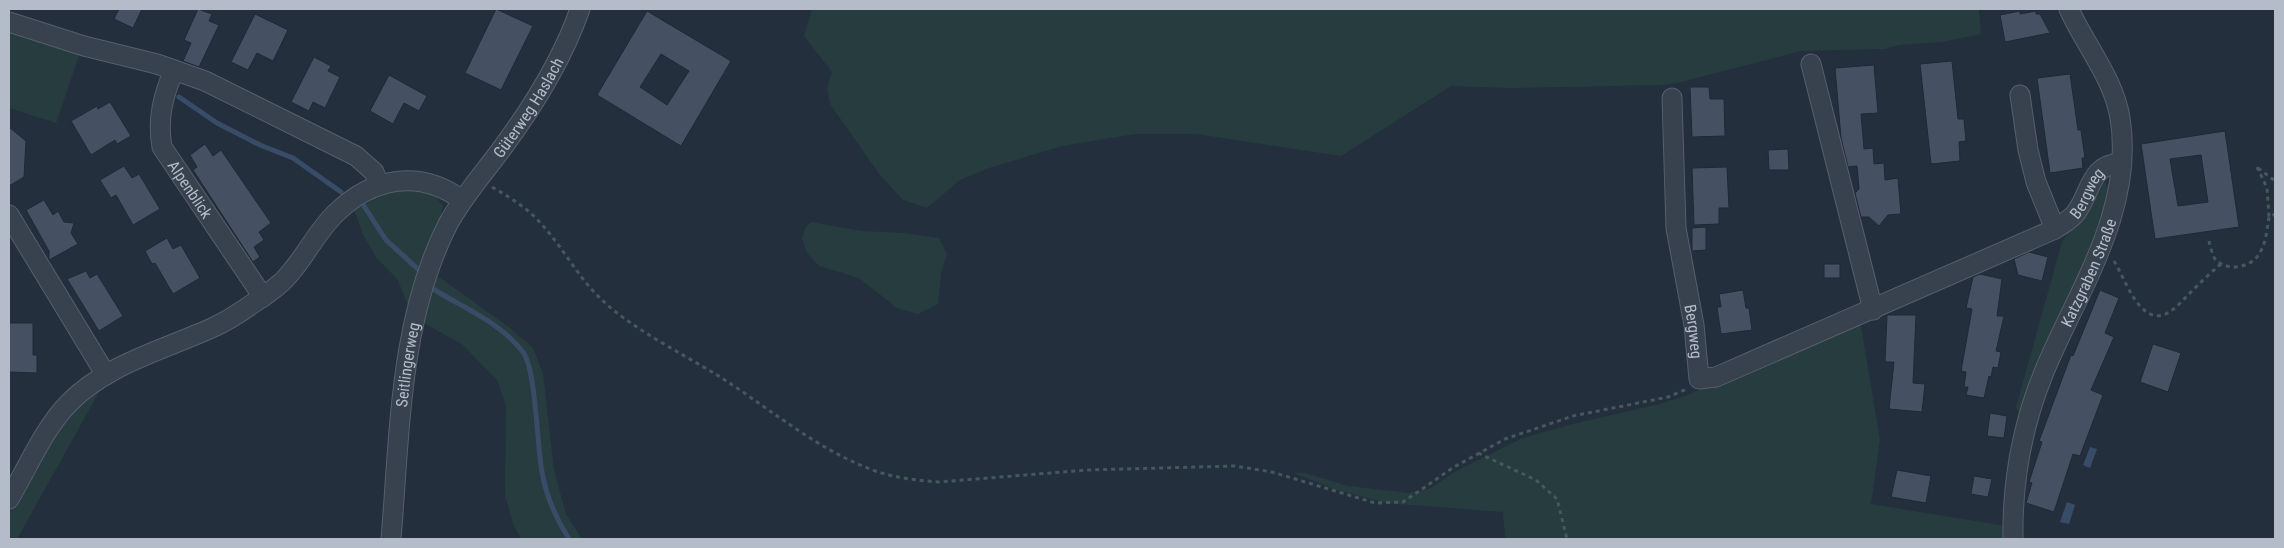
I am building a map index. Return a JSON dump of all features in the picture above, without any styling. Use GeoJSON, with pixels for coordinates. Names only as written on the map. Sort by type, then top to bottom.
{"type":"FeatureCollection","features":[{"type":"Feature","properties":{"kind":"street","name":"Güterweg Haslach"},"geometry":{"type":"LineString","coordinates":[[462,200],[531,107],[572,31],[580,9]]}},
{"type":"Feature","properties":{"kind":"street","name":"Katzgraben Straße"},"geometry":{"type":"LineString","coordinates":[[2013,539],[2018,459],[2030,410],[2044,373],[2099,251],[2115,208],[2120,184],[2120,119],[2116,99],[2069,9]]}},
{"type":"Feature","properties":{"kind":"street"},"geometry":{"type":"LineString","coordinates":[[9,22],[84,46],[205,80],[356,156],[374,172],[380,185]]}},
{"type":"Feature","properties":{"kind":"street"},"geometry":{"type":"LineString","coordinates":[[1811,64],[1873,310]]}},
{"type":"Feature","properties":{"kind":"street","name":"Alpenblick"},"geometry":{"type":"LineString","coordinates":[[174,70],[163,96],[159,128],[162,147],[263,297]]}},
{"type":"Feature","properties":{"kind":"street","name":"Bergweg"},"geometry":{"type":"LineString","coordinates":[[2020,95],[2028,150],[2036,182],[2054,229]]}},
{"type":"Feature","properties":{"kind":"street","name":"Bergweg"},"geometry":{"type":"LineString","coordinates":[[1672,98],[1676,228],[1694,325],[1699,379],[1716,377],[1873,310],[2054,229],[2075,214],[2094,178],[2103,168],[2112,163],[2121,163]]}},
{"type":"Feature","properties":{"kind":"street"},"geometry":{"type":"LineString","coordinates":[[9,500],[54,422],[68,404],[88,386],[106,375],[217,326],[263,297],[283,281],[336,213],[358,195],[380,185],[405,179],[428,182],[447,189],[462,200]]}},
{"type":"Feature","properties":{"kind":"street","name":"Seitlingerweg"},"geometry":{"type":"LineString","coordinates":[[390,539],[401,414],[416,313],[424,282],[462,200]]}},
{"type":"Feature","properties":{"kind":"street"},"geometry":{"type":"LineString","coordinates":[[9,215],[106,375]]}},
{"type":"Feature","properties":{"kind":"path"},"geometry":{"type":"LineString","coordinates":[[2209,240],[2215,259],[2221,264],[2229,267],[2251,263],[2259,255],[2265,241],[2270,217],[2267,188],[2257,167],[2275,181]]}},
{"type":"Feature","properties":{"kind":"path"},"geometry":{"type":"LineString","coordinates":[[478,179],[508,196],[528,211],[545,229],[590,289],[622,316],[834,452],[865,467],[889,475],[939,482],[1087,470],[1235,466],[1272,472],[1375,503],[1403,502],[1477,453],[1505,439],[1573,416],[1668,397],[1682,392],[1699,379]]}},
{"type":"Feature","properties":{"kind":"path"},"geometry":{"type":"LineString","coordinates":[[2270,217],[2275,214]]}},
{"type":"Feature","properties":{"kind":"path"},"geometry":{"type":"LineString","coordinates":[[2099,251],[2108,254],[2114,260],[2140,307],[2150,314],[2160,316],[2169,313],[2179,306],[2221,264]]}},
{"type":"Feature","properties":{"kind":"path"},"geometry":{"type":"LineString","coordinates":[[1477,453],[1536,480],[1557,499],[1567,539]]}},
{"type":"Feature","properties":{"kind":"green space"},"geometry":{"type":"Polygon","coordinates":[[[812,9],[1979,9],[1981,34],[1942,42],[1899,45],[1885,49],[1801,51],[1677,83],[1662,85],[1510,88],[1451,86],[1341,156],[1196,134],[1135,134],[1062,146],[989,168],[960,180],[927,208],[903,200],[880,175],[830,104],[827,88],[832,72],[804,36],[812,9]]]}},
{"type":"Feature","properties":{"kind":"green space"},"geometry":{"type":"Polygon","coordinates":[[[9,26],[81,50],[56,123],[9,108],[9,26]]]}},
{"type":"Feature","properties":{"kind":"green space"},"geometry":{"type":"Polygon","coordinates":[[[2100,183],[2106,183],[2110,188],[2102,226],[2021,418],[2016,407],[2062,242],[2100,183]]]}},
{"type":"Feature","properties":{"kind":"green space"},"geometry":{"type":"Polygon","coordinates":[[[418,187],[434,194],[443,206],[440,223],[409,309],[398,280],[376,257],[363,235],[354,209],[384,192],[418,187]]]}},
{"type":"Feature","properties":{"kind":"green space"},"geometry":{"type":"Polygon","coordinates":[[[811,222],[861,231],[904,233],[939,238],[947,254],[941,273],[938,304],[918,314],[897,308],[859,278],[819,266],[807,253],[802,239],[805,228],[811,222]]]}},
{"type":"Feature","properties":{"kind":"green space"},"geometry":{"type":"Polygon","coordinates":[[[435,274],[510,328],[533,348],[543,373],[554,470],[566,514],[582,539],[521,539],[514,526],[505,496],[506,406],[497,380],[463,345],[422,322],[435,274]]]}},
{"type":"Feature","properties":{"kind":"green space"},"geometry":{"type":"Polygon","coordinates":[[[1860,321],[1880,440],[1871,504],[2006,526],[2006,539],[1505,539],[1503,512],[1386,503],[1337,490],[1294,473],[1305,473],[1348,486],[1410,493],[1431,488],[1456,471],[1521,439],[1572,424],[1660,404],[1685,396],[1860,321]]]}},
{"type":"Feature","properties":{"kind":"green space"},"geometry":{"type":"Polygon","coordinates":[[[103,385],[17,539],[9,539],[9,513],[55,431],[75,407],[103,385]]]}},
{"type":"Feature","properties":{"kind":"water"},"geometry":{"type":"Polygon","coordinates":[[[2090,447],[2097,449],[2090,468],[2083,465],[2090,447]]]}},
{"type":"Feature","properties":{"kind":"water"},"geometry":{"type":"Polygon","coordinates":[[[2067,502],[2075,505],[2069,524],[2060,522],[2067,502]]]}},
{"type":"Feature","properties":{"kind":"building"},"geometry":{"type":"Polygon","coordinates":[[[119,9],[142,9],[133,28],[114,19],[119,9]]]}},
{"type":"Feature","properties":{"kind":"building"},"geometry":{"type":"Polygon","coordinates":[[[198,9],[212,14],[209,21],[219,25],[199,67],[183,61],[191,43],[184,40],[198,9]]]}},
{"type":"Feature","properties":{"kind":"building"},"geometry":{"type":"Polygon","coordinates":[[[496,9],[533,26],[501,90],[465,73],[496,9]]]}},
{"type":"Feature","properties":{"kind":"building"},"geometry":{"type":"Polygon","coordinates":[[[647,11],[731,61],[681,146],[597,95],[647,11]],[[661,54],[640,87],[667,105],[689,71],[661,54]]]}},
{"type":"Feature","properties":{"kind":"building"},"geometry":{"type":"Polygon","coordinates":[[[2020,11],[2020,14],[2036,11],[2036,14],[2040,14],[2050,33],[2005,42],[2000,15],[2020,11]]]}},
{"type":"Feature","properties":{"kind":"building"},"geometry":{"type":"Polygon","coordinates":[[[255,14],[288,30],[273,61],[257,53],[248,70],[231,62],[255,14]]]}},
{"type":"Feature","properties":{"kind":"building"},"geometry":{"type":"Polygon","coordinates":[[[314,57],[331,66],[328,71],[340,77],[325,108],[313,102],[309,111],[291,102],[314,57]]]}},
{"type":"Feature","properties":{"kind":"building"},"geometry":{"type":"Polygon","coordinates":[[[1952,61],[1958,119],[1964,119],[1966,141],[1959,142],[1960,161],[1931,164],[1920,64],[1952,61]]]}},
{"type":"Feature","properties":{"kind":"building"},"geometry":{"type":"Polygon","coordinates":[[[1874,65],[1878,113],[1861,114],[1864,149],[1873,148],[1874,164],[1884,163],[1885,180],[1898,178],[1901,214],[1888,215],[1879,226],[1869,217],[1861,217],[1855,193],[1859,189],[1857,166],[1848,167],[1841,138],[1835,68],[1874,65]]]}},
{"type":"Feature","properties":{"kind":"building"},"geometry":{"type":"Polygon","coordinates":[[[2070,74],[2078,130],[2081,130],[2085,158],[2082,158],[2083,168],[2050,173],[2037,78],[2070,74]]]}},
{"type":"Feature","properties":{"kind":"building"},"geometry":{"type":"Polygon","coordinates":[[[389,75],[427,96],[419,111],[404,103],[393,124],[370,111],[389,75]]]}},
{"type":"Feature","properties":{"kind":"building"},"geometry":{"type":"Polygon","coordinates":[[[1690,87],[1709,87],[1710,99],[1724,99],[1725,136],[1692,137],[1690,87]]]}},
{"type":"Feature","properties":{"kind":"building"},"geometry":{"type":"Polygon","coordinates":[[[110,102],[131,136],[117,144],[115,140],[91,155],[71,121],[97,106],[98,109],[110,102]]]}},
{"type":"Feature","properties":{"kind":"building"},"geometry":{"type":"Polygon","coordinates":[[[9,127],[26,141],[24,177],[9,186],[9,127]]]}},
{"type":"Feature","properties":{"kind":"building"},"geometry":{"type":"Polygon","coordinates":[[[2225,131],[2239,227],[2155,239],[2141,144],[2225,131]],[[2201,155],[2170,159],[2178,206],[2208,202],[2201,155]]]}},
{"type":"Feature","properties":{"kind":"building"},"geometry":{"type":"Polygon","coordinates":[[[205,144],[213,156],[221,150],[271,223],[259,232],[264,240],[254,247],[260,257],[253,262],[193,170],[197,167],[190,155],[205,144]]]}},
{"type":"Feature","properties":{"kind":"building"},"geometry":{"type":"Polygon","coordinates":[[[1788,149],[1789,170],[1769,170],[1768,150],[1788,149]]]}},
{"type":"Feature","properties":{"kind":"building"},"geometry":{"type":"Polygon","coordinates":[[[124,166],[132,178],[139,174],[160,209],[133,225],[116,195],[111,198],[100,180],[124,166]]]}},
{"type":"Feature","properties":{"kind":"building"},"geometry":{"type":"Polygon","coordinates":[[[1727,167],[1729,208],[1719,208],[1719,224],[1694,225],[1692,168],[1727,167]]]}},
{"type":"Feature","properties":{"kind":"building"},"geometry":{"type":"Polygon","coordinates":[[[44,200],[53,215],[58,211],[64,222],[74,223],[71,233],[78,244],[49,260],[49,251],[26,210],[44,200]]]}},
{"type":"Feature","properties":{"kind":"building"},"geometry":{"type":"Polygon","coordinates":[[[1706,227],[1706,250],[1692,251],[1692,228],[1706,227]]]}},
{"type":"Feature","properties":{"kind":"building"},"geometry":{"type":"Polygon","coordinates":[[[167,238],[173,249],[181,245],[200,278],[173,294],[155,263],[152,264],[145,251],[167,238]]]}},
{"type":"Feature","properties":{"kind":"building"},"geometry":{"type":"Polygon","coordinates":[[[2029,252],[2048,257],[2042,281],[2018,275],[2014,259],[2029,252]]]}},
{"type":"Feature","properties":{"kind":"building"},"geometry":{"type":"Polygon","coordinates":[[[1824,264],[1840,264],[1840,278],[1824,278],[1824,264]]]}},
{"type":"Feature","properties":{"kind":"building"},"geometry":{"type":"Polygon","coordinates":[[[86,271],[90,278],[97,274],[123,316],[99,331],[67,279],[86,271]]]}},
{"type":"Feature","properties":{"kind":"building"},"geometry":{"type":"Polygon","coordinates":[[[1980,274],[2002,279],[1997,316],[2004,316],[1996,351],[2001,352],[1998,368],[1993,367],[1984,398],[1966,395],[1968,387],[1964,387],[1966,372],[1961,371],[1972,309],[1966,308],[1973,277],[1980,274]]]}},
{"type":"Feature","properties":{"kind":"building"},"geometry":{"type":"Polygon","coordinates":[[[1743,290],[1746,308],[1749,308],[1752,330],[1721,334],[1717,307],[1721,307],[1719,294],[1743,290]]]}},
{"type":"Feature","properties":{"kind":"building"},"geometry":{"type":"Polygon","coordinates":[[[2100,290],[2119,298],[2105,333],[2114,337],[2091,390],[2103,395],[2080,456],[2073,454],[2054,512],[2026,503],[2032,483],[2029,482],[2042,442],[2039,441],[2071,355],[2073,356],[2100,290]]]}},
{"type":"Feature","properties":{"kind":"building"},"geometry":{"type":"Polygon","coordinates":[[[1887,315],[1916,315],[1913,383],[1925,384],[1922,412],[1889,409],[1894,362],[1885,362],[1887,315]]]}},
{"type":"Feature","properties":{"kind":"building"},"geometry":{"type":"Polygon","coordinates":[[[9,323],[33,323],[33,355],[37,355],[37,373],[9,372],[9,323]]]}},
{"type":"Feature","properties":{"kind":"building"},"geometry":{"type":"Polygon","coordinates":[[[2153,344],[2181,353],[2168,392],[2140,382],[2153,344]]]}},
{"type":"Feature","properties":{"kind":"building"},"geometry":{"type":"Polygon","coordinates":[[[1990,413],[2007,416],[2004,438],[1987,436],[1990,413]]]}},
{"type":"Feature","properties":{"kind":"building"},"geometry":{"type":"Polygon","coordinates":[[[1897,470],[1931,476],[1926,503],[1891,497],[1897,470]]]}},
{"type":"Feature","properties":{"kind":"building"},"geometry":{"type":"Polygon","coordinates":[[[1974,476],[1992,479],[1988,497],[1971,494],[1974,476]]]}},
{"type":"Feature","properties":{"kind":"waterway"},"geometry":{"type":"LineString","coordinates":[[179,97],[217,123],[260,145],[293,158],[341,192]]}},
{"type":"Feature","properties":{"kind":"waterway"},"geometry":{"type":"LineString","coordinates":[[364,206],[386,240],[419,270]]}},
{"type":"Feature","properties":{"kind":"waterway"},"geometry":{"type":"LineString","coordinates":[[433,289],[493,324],[523,352],[531,374],[540,460],[546,490],[552,507],[569,539]]}}]}
